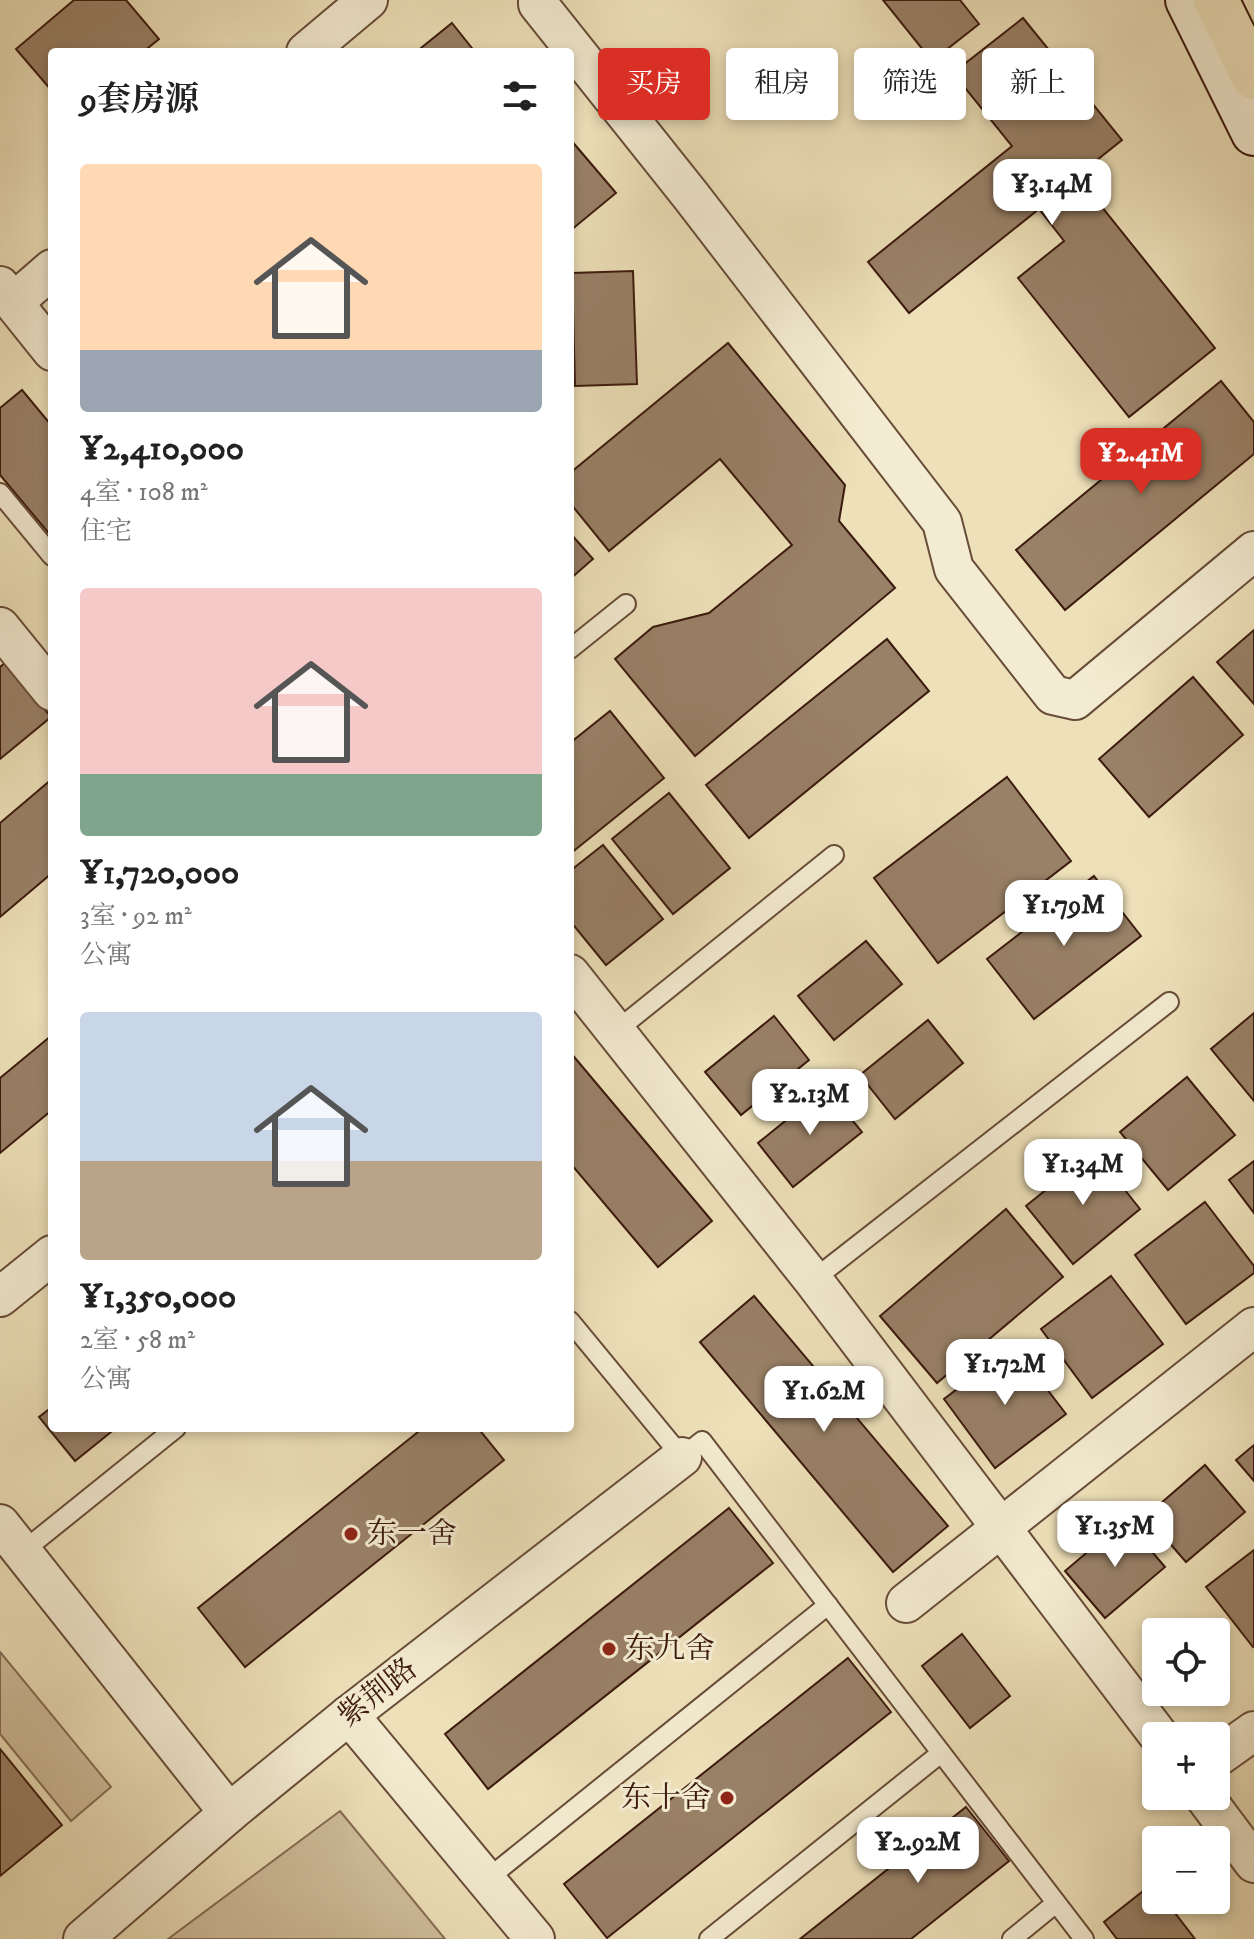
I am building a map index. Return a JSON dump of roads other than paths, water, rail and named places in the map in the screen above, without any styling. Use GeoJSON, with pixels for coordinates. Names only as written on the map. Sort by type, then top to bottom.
{"type":"FeatureCollection","features":[{"type":"Feature","properties":{"kind":"highway"},"geometry":{"type":"LineString","coordinates":[[1216,0],[1254,77]]}},
{"type":"Feature","properties":{"kind":"highway"},"geometry":{"type":"LineString","coordinates":[[1241,0],[1254,27]]}},
{"type":"Feature","properties":{"kind":"main road"},"geometry":{"type":"LineString","coordinates":[[1188,0],[1254,133]]}},
{"type":"Feature","properties":{"kind":"street"},"geometry":{"type":"LineString","coordinates":[[538,0],[573,48]]}},
{"type":"Feature","properties":{"kind":"street"},"geometry":{"type":"LineString","coordinates":[[310,48],[359,3]]}},
{"type":"Feature","properties":{"kind":"street"},"geometry":{"type":"LineString","coordinates":[[574,49],[942,522],[954,569],[1053,695],[1075,700],[1254,551]]}},
{"type":"Feature","properties":{"kind":"street"},"geometry":{"type":"LineString","coordinates":[[48,272],[5,302],[48,347]]}},
{"type":"Feature","properties":{"kind":"street"},"geometry":{"type":"LineString","coordinates":[[0,627],[48,686]]}},
{"type":"Feature","properties":{"kind":"street"},"geometry":{"type":"LineString","coordinates":[[574,979],[813,1280],[1148,1722]]}},
{"type":"Feature","properties":{"kind":"street"},"geometry":{"type":"LineString","coordinates":[[0,1297],[48,1258]]}},
{"type":"Feature","properties":{"kind":"street"},"geometry":{"type":"LineString","coordinates":[[906,1603],[1254,1327]]}},
{"type":"Feature","properties":{"kind":"street","name":"紫荆路"},"geometry":{"type":"LineString","coordinates":[[83,1939],[349,1715],[682,1457]]}},
{"type":"Feature","properties":{"kind":"street"},"geometry":{"type":"LineString","coordinates":[[11,1538],[229,1813]]}},
{"type":"Feature","properties":{"kind":"street"},"geometry":{"type":"LineString","coordinates":[[349,1715],[535,1939]]}},
{"type":"Feature","properties":{"kind":"street"},"geometry":{"type":"LineString","coordinates":[[1230,1748],[1254,1731]]}},
{"type":"Feature","properties":{"kind":"street"},"geometry":{"type":"LineString","coordinates":[[1214,1810],[1254,1863]]}},
{"type":"Feature","properties":{"kind":"lane"},"geometry":{"type":"LineString","coordinates":[[0,493],[48,551]]}},
{"type":"Feature","properties":{"kind":"lane"},"geometry":{"type":"LineString","coordinates":[[574,646],[626,604]]}},
{"type":"Feature","properties":{"kind":"lane"},"geometry":{"type":"LineString","coordinates":[[616,1031],[834,855]]}},
{"type":"Feature","properties":{"kind":"lane"},"geometry":{"type":"LineString","coordinates":[[813,1280],[1169,1002]]}},
{"type":"Feature","properties":{"kind":"lane"},"geometry":{"type":"LineString","coordinates":[[574,1326],[682,1457],[702,1441],[1084,1939]]}},
{"type":"Feature","properties":{"kind":"lane"},"geometry":{"type":"LineString","coordinates":[[11,1538],[170,1432]]}},
{"type":"Feature","properties":{"kind":"lane"},"geometry":{"type":"LineString","coordinates":[[486,1880],[828,1605]]}},
{"type":"Feature","properties":{"kind":"lane"},"geometry":{"type":"LineString","coordinates":[[709,1939],[941,1753]]}},
{"type":"Feature","properties":{"kind":"lane"},"geometry":{"type":"LineString","coordinates":[[1012,1939],[1056,1903]]}},
{"type":"Feature","properties":{"kind":"place","name":"东一舍"},"geometry":{"type":"Point","coordinates":[351,1534]}},
{"type":"Feature","properties":{"kind":"place","name":"东九舍"},"geometry":{"type":"Point","coordinates":[609,1649]}},
{"type":"Feature","properties":{"kind":"place","name":"东十舍"},"geometry":{"type":"Point","coordinates":[727,1798]}}]}
